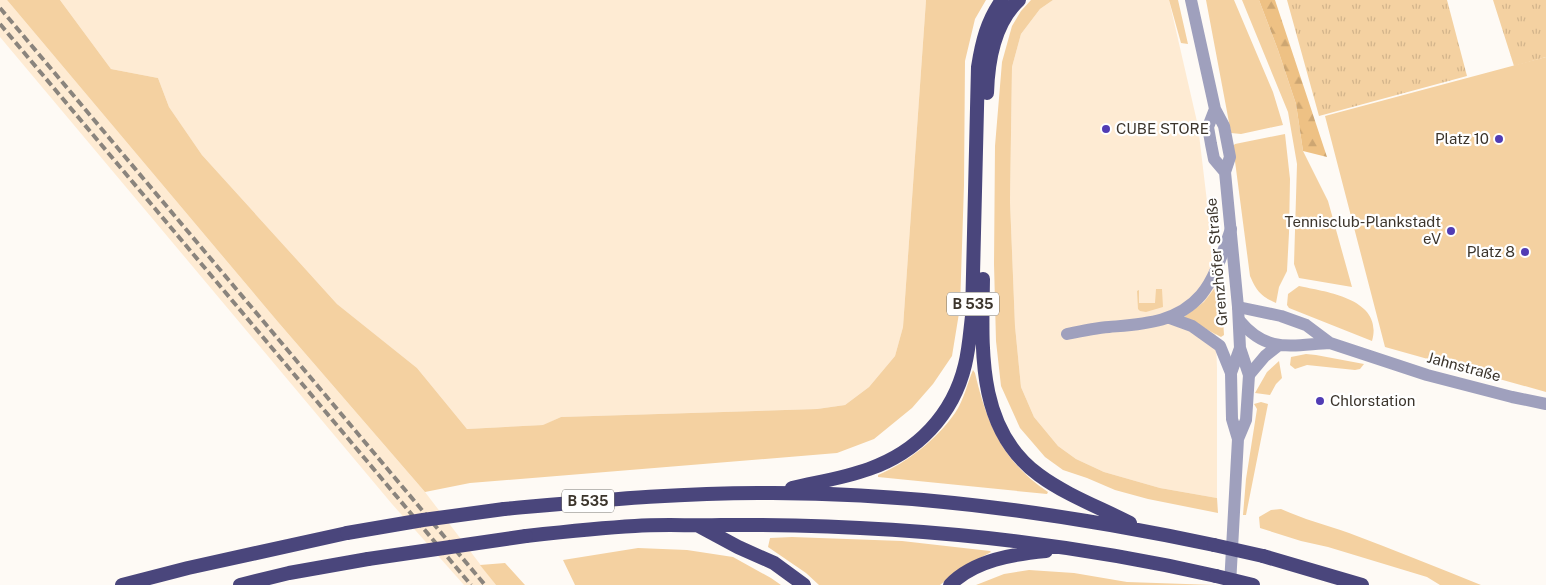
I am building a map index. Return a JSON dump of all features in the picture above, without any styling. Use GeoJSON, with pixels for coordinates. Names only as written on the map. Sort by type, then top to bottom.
{"type":"FeatureCollection","features":[{"type":"Feature","properties":{"kind":"highway","name":"B 535"},"geometry":{"type":"LineString","coordinates":[[772,493],[848,475],[886,463],[915,445],[930,432],[951,402],[959,385],[965,366],[972,316],[979,60],[981,45],[987,27],[1002,0]]}},
{"type":"Feature","properties":{"kind":"highway","name":"B 535"},"geometry":{"type":"LineString","coordinates":[[1019,0],[1001,23],[993,47],[988,76],[982,357],[988,394],[995,416],[1011,445],[1023,461],[1038,475],[1062,490],[1144,530]]}},
{"type":"Feature","properties":{"kind":"highway","name":"B 535"},"geometry":{"type":"LineString","coordinates":[[122,585],[188,568],[347,533],[423,520],[504,509],[671,495],[772,493],[866,496],[975,505],[1073,518],[1144,530],[1263,556],[1362,585]]}},
{"type":"Feature","properties":{"kind":"highway","name":"B 535"},"geometry":{"type":"LineString","coordinates":[[696,525],[738,548],[774,563],[804,585]]}},
{"type":"Feature","properties":{"kind":"highway","name":"B 535"},"geometry":{"type":"LineString","coordinates":[[240,585],[289,573],[368,559],[526,536],[636,526],[696,525],[788,525],[978,536],[1069,548],[1254,585]]}},
{"type":"Feature","properties":{"kind":"highway","name":"B 535"},"geometry":{"type":"LineString","coordinates":[[950,585],[956,579],[977,567],[998,559],[1026,553],[1069,548]]}},
{"type":"Feature","properties":{"kind":"street","name":"Grenzhöfer Straße"},"geometry":{"type":"LineString","coordinates":[[1191,0],[1215,109],[1224,126],[1230,157],[1225,172],[1240,348],[1249,375],[1246,420],[1238,439],[1230,585]]}},
{"type":"Feature","properties":{"kind":"street"},"geometry":{"type":"LineString","coordinates":[[1067,334],[1106,327],[1151,323],[1170,318],[1189,306],[1201,295],[1213,275],[1231,229]]}},
{"type":"Feature","properties":{"kind":"street"},"geometry":{"type":"LineString","coordinates":[[1238,314],[1281,316],[1306,325],[1330,343]]}},
{"type":"Feature","properties":{"kind":"street"},"geometry":{"type":"LineString","coordinates":[[1238,314],[1248,331],[1260,340],[1279,345],[1330,343]]}},
{"type":"Feature","properties":{"kind":"street"},"geometry":{"type":"LineString","coordinates":[[1170,318],[1192,326],[1220,346],[1232,373]]}},
{"type":"Feature","properties":{"kind":"street","name":"Jahnstraße"},"geometry":{"type":"LineString","coordinates":[[1330,343],[1427,374],[1512,397],[1546,404]]}},
{"type":"Feature","properties":{"kind":"street"},"geometry":{"type":"LineString","coordinates":[[1249,375],[1279,345]]}},
{"type":"Feature","properties":{"kind":"street","name":"Grenzhöfer Straße"},"geometry":{"type":"LineString","coordinates":[[1238,439],[1232,419],[1232,373],[1240,348]]}},
{"type":"Feature","properties":{"kind":"shaded area"},"geometry":{"type":"Polygon","coordinates":[[[0,0],[7,0],[278,322],[425,492],[496,585],[464,585],[392,504],[0,37],[0,0]]]}},
{"type":"Feature","properties":{"kind":"shaded area"},"geometry":{"type":"Polygon","coordinates":[[[60,0],[926,0],[903,327],[895,356],[869,387],[845,405],[817,409],[561,417],[544,425],[467,429],[417,368],[337,304],[202,155],[169,107],[158,78],[111,69],[60,0]]]}},
{"type":"Feature","properties":{"kind":"shaded area"},"geometry":{"type":"Polygon","coordinates":[[[1053,0],[1169,0],[1198,126],[1208,210],[1217,368],[1217,498],[1160,488],[1104,472],[1076,459],[1058,446],[1034,417],[1021,387],[1015,326],[1010,201],[1012,67],[1021,34],[1040,9],[1053,0]]]}},
{"type":"Feature","properties":{"kind":"green space"},"geometry":{"type":"Polygon","coordinates":[[[7,0],[60,0],[111,69],[158,78],[169,107],[202,155],[337,304],[417,368],[467,429],[543,425],[561,417],[817,409],[845,405],[869,387],[895,356],[903,327],[926,0],[986,0],[975,19],[965,61],[964,185],[960,307],[952,356],[933,384],[912,408],[874,439],[837,453],[470,483],[425,492],[278,322],[7,0]]]}},
{"type":"Feature","properties":{"kind":"green space"},"geometry":{"type":"Polygon","coordinates":[[[1031,0],[1053,0],[1040,9],[1021,34],[1012,67],[1010,201],[1015,326],[1021,387],[1034,417],[1058,446],[1076,459],[1104,472],[1160,488],[1217,498],[1218,513],[1148,499],[1115,490],[1063,470],[1045,457],[1020,428],[1001,386],[996,341],[994,264],[995,146],[1002,62],[1012,26],[1021,11],[1031,0]]]}},
{"type":"Feature","properties":{"kind":"green space"},"geometry":{"type":"Polygon","coordinates":[[[1169,0],[1178,0],[1188,44],[1181,43],[1169,0]]]}},
{"type":"Feature","properties":{"kind":"green space"},"geometry":{"type":"Polygon","coordinates":[[[1206,0],[1234,0],[1273,92],[1283,125],[1241,134],[1231,133],[1206,0]]]}},
{"type":"Feature","properties":{"kind":"green space"},"geometry":{"type":"Polygon","coordinates":[[[1242,0],[1259,0],[1296,104],[1303,151],[1328,201],[1352,287],[1299,278],[1294,264],[1297,164],[1288,112],[1242,0]]]}},
{"type":"Feature","properties":{"kind":"green space"},"geometry":{"type":"Polygon","coordinates":[[[1259,0],[1275,0],[1327,157],[1303,151],[1296,104],[1259,0]]]}},
{"type":"Feature","properties":{"kind":"green space"},"geometry":{"type":"Polygon","coordinates":[[[1287,0],[1447,0],[1467,76],[1319,116],[1287,0]]]}},
{"type":"Feature","properties":{"kind":"green space"},"geometry":{"type":"Polygon","coordinates":[[[1493,0],[1546,0],[1546,57],[1514,66],[1493,0]]]}},
{"type":"Feature","properties":{"kind":"green space","name":"Tennisclub-Plankstadt eV"},"geometry":{"type":"Polygon","coordinates":[[[1546,57],[1546,392],[1385,347],[1325,116],[1546,57]]]}},
{"type":"Feature","properties":{"kind":"green space"},"geometry":{"type":"Polygon","coordinates":[[[1285,134],[1290,179],[1287,271],[1279,287],[1276,303],[1260,293],[1250,276],[1233,146],[1285,134]]]}},
{"type":"Feature","properties":{"kind":"green space"},"geometry":{"type":"Polygon","coordinates":[[[1218,284],[1221,287],[1224,335],[1221,337],[1184,317],[1204,302],[1218,284]]]}},
{"type":"Feature","properties":{"kind":"green space"},"geometry":{"type":"Polygon","coordinates":[[[1299,286],[1338,295],[1362,307],[1370,316],[1373,327],[1372,341],[1289,308],[1287,305],[1288,294],[1299,286]]]}},
{"type":"Feature","properties":{"kind":"green space"},"geometry":{"type":"Polygon","coordinates":[[[1156,289],[1162,289],[1163,307],[1146,312],[1140,311],[1138,309],[1137,291],[1139,290],[1139,303],[1155,303],[1156,289]]]}},
{"type":"Feature","properties":{"kind":"green space"},"geometry":{"type":"Polygon","coordinates":[[[1306,354],[1364,364],[1360,369],[1355,370],[1307,365],[1295,369],[1290,365],[1291,357],[1306,354]]]}},
{"type":"Feature","properties":{"kind":"green space"},"geometry":{"type":"Polygon","coordinates":[[[1279,361],[1282,378],[1270,395],[1255,393],[1267,372],[1279,361]]]}},
{"type":"Feature","properties":{"kind":"green space"},"geometry":{"type":"Polygon","coordinates":[[[973,370],[985,409],[999,440],[1019,468],[1048,492],[1047,494],[878,477],[878,475],[911,457],[947,423],[958,408],[973,370]]]}},
{"type":"Feature","properties":{"kind":"green space"},"geometry":{"type":"Polygon","coordinates":[[[1261,402],[1268,404],[1246,515],[1243,515],[1246,479],[1257,409],[1254,404],[1261,402]]]}},
{"type":"Feature","properties":{"kind":"green space"},"geometry":{"type":"Polygon","coordinates":[[[1281,509],[1366,539],[1481,585],[1440,585],[1427,577],[1260,528],[1259,517],[1271,510],[1281,509]]]}},
{"type":"Feature","properties":{"kind":"green space"},"geometry":{"type":"Polygon","coordinates":[[[770,538],[902,541],[991,552],[960,569],[940,585],[819,585],[806,573],[768,547],[770,538]]]}},
{"type":"Feature","properties":{"kind":"green space"},"geometry":{"type":"Polygon","coordinates":[[[638,548],[687,550],[733,557],[781,585],[575,585],[563,560],[638,548]]]}},
{"type":"Feature","properties":{"kind":"green space"},"geometry":{"type":"Polygon","coordinates":[[[505,563],[525,585],[496,585],[480,565],[505,563]]]}},
{"type":"Feature","properties":{"kind":"green space"},"geometry":{"type":"Polygon","coordinates":[[[1029,570],[1074,573],[1127,582],[1215,585],[976,585],[1004,574],[1029,570]]]}},
{"type":"Feature","properties":{"kind":"railway"},"geometry":{"type":"LineString","coordinates":[[0,8],[485,585]]}},
{"type":"Feature","properties":{"kind":"railway"},"geometry":{"type":"LineString","coordinates":[[0,24],[471,585]]}},
{"type":"Feature","properties":{"kind":"place","name":"CUBE STORE"},"geometry":{"type":"Point","coordinates":[1106,129]}},
{"type":"Feature","properties":{"kind":"place","name":"Platz 10"},"geometry":{"type":"Point","coordinates":[1499,139]}},
{"type":"Feature","properties":{"kind":"place","name":"Tennisclub-Plankstadt eV"},"geometry":{"type":"Point","coordinates":[1451,231]}},
{"type":"Feature","properties":{"kind":"place","name":"Platz 8"},"geometry":{"type":"Point","coordinates":[1525,252]}},
{"type":"Feature","properties":{"kind":"place","name":"Chlorstation"},"geometry":{"type":"Point","coordinates":[1320,401]}}]}
